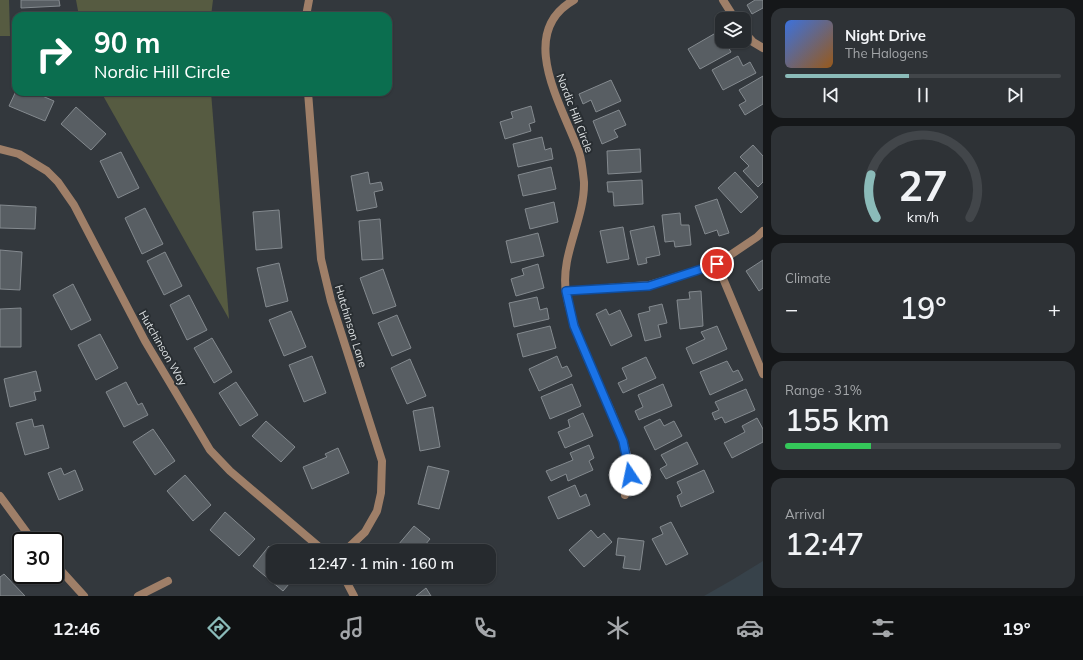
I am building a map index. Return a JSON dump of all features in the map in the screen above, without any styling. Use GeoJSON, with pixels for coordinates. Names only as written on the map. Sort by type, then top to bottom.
{"type":"FeatureCollection","features":[{"type":"Feature","properties":{"kind":"street"},"geometry":{"type":"LineString","coordinates":[[307,12],[309,0]]}},
{"type":"Feature","properties":{"kind":"street","name":"Nordic Hill Circle"},"geometry":{"type":"LineString","coordinates":[[574,0],[562,7],[550,28],[544,48],[548,76],[580,154],[584,183],[580,215],[566,270],[566,291],[574,326],[623,441],[630,475],[624,495]]}},
{"type":"Feature","properties":{"kind":"street"},"geometry":{"type":"LineString","coordinates":[[723,0],[731,12]]}},
{"type":"Feature","properties":{"kind":"street"},"geometry":{"type":"LineString","coordinates":[[751,40],[763,48]]}},
{"type":"Feature","properties":{"kind":"street","name":"Hutchinson Lane"},"geometry":{"type":"LineString","coordinates":[[308,96],[321,259],[331,301],[382,461],[381,493],[377,510],[364,532],[352,544]]}},
{"type":"Feature","properties":{"kind":"street","name":"Hutchinson Way"},"geometry":{"type":"LineString","coordinates":[[0,149],[18,154],[47,171],[58,182],[74,205],[145,342],[210,450],[230,471],[316,544]]}},
{"type":"Feature","properties":{"kind":"street"},"geometry":{"type":"LineString","coordinates":[[566,291],[649,286],[717,264],[757,237],[763,231]]}},
{"type":"Feature","properties":{"kind":"street"},"geometry":{"type":"LineString","coordinates":[[717,264],[763,374]]}},
{"type":"Feature","properties":{"kind":"street"},"geometry":{"type":"LineString","coordinates":[[0,496],[27,532]]}},
{"type":"Feature","properties":{"kind":"street"},"geometry":{"type":"LineString","coordinates":[[64,574],[84,596]]}},
{"type":"Feature","properties":{"kind":"street"},"geometry":{"type":"LineString","coordinates":[[138,596],[168,581]]}},
{"type":"Feature","properties":{"kind":"street"},"geometry":{"type":"LineString","coordinates":[[348,584],[354,596]]}},
{"type":"Feature","properties":{"kind":"shaded area"},"geometry":{"type":"Polygon","coordinates":[[[763,561],[763,596],[704,596],[732,580],[763,561]]]}},
{"type":"Feature","properties":{"kind":"green space"},"geometry":{"type":"Polygon","coordinates":[[[0,0],[9,0],[10,36],[0,36],[0,0]]]}},
{"type":"Feature","properties":{"kind":"green space"},"geometry":{"type":"Polygon","coordinates":[[[76,0],[213,0],[212,12],[78,12],[76,0]]]}},
{"type":"Feature","properties":{"kind":"green space"},"geometry":{"type":"Polygon","coordinates":[[[103,96],[211,96],[229,319],[103,96]]]}},
{"type":"Feature","properties":{"kind":"building"},"geometry":{"type":"Polygon","coordinates":[[[21,0],[59,0],[60,6],[21,8],[21,0]]]}},
{"type":"Feature","properties":{"kind":"building"},"geometry":{"type":"Polygon","coordinates":[[[755,0],[763,0],[763,8],[752,14],[747,5],[755,0]]]}},
{"type":"Feature","properties":{"kind":"building"},"geometry":{"type":"Polygon","coordinates":[[[714,34],[715,48],[729,48],[731,52],[700,69],[688,49],[714,34]]]}},
{"type":"Feature","properties":{"kind":"building"},"geometry":{"type":"Polygon","coordinates":[[[738,56],[743,66],[750,62],[756,73],[723,90],[712,70],[738,56]]]}},
{"type":"Feature","properties":{"kind":"building"},"geometry":{"type":"Polygon","coordinates":[[[763,76],[763,104],[745,115],[739,105],[746,101],[739,90],[763,76]]]}},
{"type":"Feature","properties":{"kind":"building"},"geometry":{"type":"Polygon","coordinates":[[[611,80],[621,101],[596,112],[591,100],[583,104],[579,94],[611,80]]]}},
{"type":"Feature","properties":{"kind":"building"},"geometry":{"type":"Polygon","coordinates":[[[14,96],[42,96],[54,101],[45,121],[9,106],[14,96]]]}},
{"type":"Feature","properties":{"kind":"building"},"geometry":{"type":"Polygon","coordinates":[[[531,106],[535,122],[529,124],[531,131],[505,139],[500,122],[513,118],[511,112],[531,106]]]}},
{"type":"Feature","properties":{"kind":"building"},"geometry":{"type":"Polygon","coordinates":[[[76,107],[106,134],[91,150],[61,124],[76,107]]]}},
{"type":"Feature","properties":{"kind":"building"},"geometry":{"type":"Polygon","coordinates":[[[619,110],[626,125],[614,130],[618,137],[602,144],[593,121],[619,110]]]}},
{"type":"Feature","properties":{"kind":"building"},"geometry":{"type":"Polygon","coordinates":[[[542,137],[545,150],[551,148],[553,159],[518,167],[513,144],[542,137]]]}},
{"type":"Feature","properties":{"kind":"building"},"geometry":{"type":"Polygon","coordinates":[[[753,145],[763,156],[763,182],[758,187],[743,171],[749,166],[740,157],[753,145]]]}},
{"type":"Feature","properties":{"kind":"building"},"geometry":{"type":"Polygon","coordinates":[[[640,149],[641,172],[608,174],[607,151],[640,149]]]}},
{"type":"Feature","properties":{"kind":"building"},"geometry":{"type":"Polygon","coordinates":[[[121,152],[139,188],[118,198],[100,161],[121,152]]]}},
{"type":"Feature","properties":{"kind":"building"},"geometry":{"type":"Polygon","coordinates":[[[551,167],[556,189],[523,196],[518,175],[551,167]]]}},
{"type":"Feature","properties":{"kind":"building"},"geometry":{"type":"Polygon","coordinates":[[[368,172],[370,184],[381,182],[383,190],[374,192],[377,207],[357,211],[351,176],[368,172]]]}},
{"type":"Feature","properties":{"kind":"building"},"geometry":{"type":"Polygon","coordinates":[[[735,172],[758,197],[741,213],[718,188],[735,172]]]}},
{"type":"Feature","properties":{"kind":"building"},"geometry":{"type":"Polygon","coordinates":[[[642,180],[643,204],[614,206],[613,192],[608,192],[607,182],[642,180]]]}},
{"type":"Feature","properties":{"kind":"building"},"geometry":{"type":"Polygon","coordinates":[[[717,199],[729,233],[719,236],[717,230],[705,234],[695,206],[717,199]]]}},
{"type":"Feature","properties":{"kind":"building"},"geometry":{"type":"Polygon","coordinates":[[[554,202],[558,222],[530,229],[525,209],[554,202]]]}},
{"type":"Feature","properties":{"kind":"building"},"geometry":{"type":"Polygon","coordinates":[[[0,205],[36,207],[35,229],[0,228],[0,205]]]}},
{"type":"Feature","properties":{"kind":"building"},"geometry":{"type":"Polygon","coordinates":[[[145,208],[163,244],[142,254],[125,218],[145,208]]]}},
{"type":"Feature","properties":{"kind":"building"},"geometry":{"type":"Polygon","coordinates":[[[279,210],[282,248],[256,250],[253,212],[279,210]]]}},
{"type":"Feature","properties":{"kind":"building"},"geometry":{"type":"Polygon","coordinates":[[[680,213],[681,225],[689,225],[691,245],[675,247],[674,241],[665,242],[662,215],[680,213]]]}},
{"type":"Feature","properties":{"kind":"building"},"geometry":{"type":"Polygon","coordinates":[[[380,219],[383,259],[362,260],[359,221],[380,219]]]}},
{"type":"Feature","properties":{"kind":"building"},"geometry":{"type":"Polygon","coordinates":[[[654,226],[660,255],[646,258],[647,263],[638,265],[630,231],[654,226]]]}},
{"type":"Feature","properties":{"kind":"building"},"geometry":{"type":"Polygon","coordinates":[[[623,227],[629,259],[607,263],[600,231],[623,227]]]}},
{"type":"Feature","properties":{"kind":"building"},"geometry":{"type":"Polygon","coordinates":[[[538,233],[544,256],[511,263],[506,241],[538,233]]]}},
{"type":"Feature","properties":{"kind":"building"},"geometry":{"type":"Polygon","coordinates":[[[0,250],[22,252],[20,290],[0,289],[0,250]]]}},
{"type":"Feature","properties":{"kind":"building"},"geometry":{"type":"Polygon","coordinates":[[[165,252],[182,286],[164,295],[147,261],[165,252]]]}},
{"type":"Feature","properties":{"kind":"building"},"geometry":{"type":"Polygon","coordinates":[[[763,260],[763,288],[759,291],[746,271],[763,260]]]}},
{"type":"Feature","properties":{"kind":"building"},"geometry":{"type":"Polygon","coordinates":[[[279,263],[288,301],[266,307],[257,268],[279,263]]]}},
{"type":"Feature","properties":{"kind":"building"},"geometry":{"type":"Polygon","coordinates":[[[538,264],[544,288],[516,296],[511,279],[524,275],[522,269],[538,264]]]}},
{"type":"Feature","properties":{"kind":"building"},"geometry":{"type":"Polygon","coordinates":[[[383,269],[396,306],[373,314],[360,278],[383,269]]]}},
{"type":"Feature","properties":{"kind":"building"},"geometry":{"type":"Polygon","coordinates":[[[73,284],[91,320],[71,330],[53,295],[73,284]]]}},
{"type":"Feature","properties":{"kind":"building"},"geometry":{"type":"Polygon","coordinates":[[[701,291],[703,326],[680,329],[677,300],[690,299],[689,292],[701,291]]]}},
{"type":"Feature","properties":{"kind":"building"},"geometry":{"type":"Polygon","coordinates":[[[189,295],[207,330],[187,340],[170,305],[189,295]]]}},
{"type":"Feature","properties":{"kind":"building"},"geometry":{"type":"Polygon","coordinates":[[[537,297],[540,310],[547,308],[549,319],[514,327],[509,303],[537,297]]]}},
{"type":"Feature","properties":{"kind":"building"},"geometry":{"type":"Polygon","coordinates":[[[662,304],[667,323],[658,325],[661,337],[645,341],[638,314],[650,311],[649,307],[662,304]]]}},
{"type":"Feature","properties":{"kind":"building"},"geometry":{"type":"Polygon","coordinates":[[[21,308],[21,347],[0,347],[0,309],[21,308]]]}},
{"type":"Feature","properties":{"kind":"building"},"geometry":{"type":"Polygon","coordinates":[[[606,309],[609,315],[620,310],[632,336],[611,346],[596,314],[606,309]]]}},
{"type":"Feature","properties":{"kind":"building"},"geometry":{"type":"Polygon","coordinates":[[[291,311],[306,347],[284,356],[269,320],[291,311]]]}},
{"type":"Feature","properties":{"kind":"building"},"geometry":{"type":"Polygon","coordinates":[[[397,315],[411,348],[392,356],[378,323],[397,315]]]}},
{"type":"Feature","properties":{"kind":"building"},"geometry":{"type":"Polygon","coordinates":[[[550,326],[556,348],[523,357],[517,334],[550,326]]]}},
{"type":"Feature","properties":{"kind":"building"},"geometry":{"type":"Polygon","coordinates":[[[717,326],[727,349],[693,364],[686,348],[705,339],[701,332],[717,326]]]}},
{"type":"Feature","properties":{"kind":"building"},"geometry":{"type":"Polygon","coordinates":[[[100,334],[118,368],[96,380],[78,345],[100,334]]]}},
{"type":"Feature","properties":{"kind":"building"},"geometry":{"type":"Polygon","coordinates":[[[212,338],[232,372],[214,383],[194,348],[212,338]]]}},
{"type":"Feature","properties":{"kind":"building"},"geometry":{"type":"Polygon","coordinates":[[[312,356],[326,393],[304,402],[289,365],[312,356]]]}},
{"type":"Feature","properties":{"kind":"building"},"geometry":{"type":"Polygon","coordinates":[[[557,356],[562,368],[567,366],[572,376],[539,391],[529,369],[557,356]]]}},
{"type":"Feature","properties":{"kind":"building"},"geometry":{"type":"Polygon","coordinates":[[[646,357],[656,378],[623,393],[618,383],[627,379],[622,368],[646,357]]]}},
{"type":"Feature","properties":{"kind":"building"},"geometry":{"type":"Polygon","coordinates":[[[410,359],[426,396],[407,404],[391,368],[410,359]]]}},
{"type":"Feature","properties":{"kind":"building"},"geometry":{"type":"Polygon","coordinates":[[[727,361],[733,372],[738,370],[743,380],[710,395],[700,372],[727,361]]]}},
{"type":"Feature","properties":{"kind":"building"},"geometry":{"type":"Polygon","coordinates":[[[36,371],[41,391],[34,392],[36,400],[10,407],[4,379],[36,371]]]}},
{"type":"Feature","properties":{"kind":"building"},"geometry":{"type":"Polygon","coordinates":[[[126,382],[138,405],[142,403],[148,415],[124,427],[106,392],[126,382]]]}},
{"type":"Feature","properties":{"kind":"building"},"geometry":{"type":"Polygon","coordinates":[[[236,382],[258,415],[240,426],[219,393],[236,382]]]}},
{"type":"Feature","properties":{"kind":"building"},"geometry":{"type":"Polygon","coordinates":[[[572,384],[581,406],[550,419],[541,397],[572,384]]]}},
{"type":"Feature","properties":{"kind":"building"},"geometry":{"type":"Polygon","coordinates":[[[663,384],[672,406],[639,420],[635,411],[643,407],[638,395],[663,384]]]}},
{"type":"Feature","properties":{"kind":"building"},"geometry":{"type":"Polygon","coordinates":[[[746,389],[755,410],[725,423],[722,417],[715,420],[712,413],[719,410],[715,402],[746,389]]]}},
{"type":"Feature","properties":{"kind":"building"},"geometry":{"type":"Polygon","coordinates":[[[433,407],[440,447],[420,451],[413,411],[433,407]]]}},
{"type":"Feature","properties":{"kind":"building"},"geometry":{"type":"Polygon","coordinates":[[[583,413],[593,436],[565,448],[558,432],[570,427],[568,420],[583,413]]]}},
{"type":"Feature","properties":{"kind":"building"},"geometry":{"type":"Polygon","coordinates":[[[757,418],[763,429],[763,442],[732,458],[724,443],[745,432],[742,426],[757,418]]]}},
{"type":"Feature","properties":{"kind":"building"},"geometry":{"type":"Polygon","coordinates":[[[32,419],[34,427],[43,425],[49,448],[25,455],[16,423],[32,419]]]}},
{"type":"Feature","properties":{"kind":"building"},"geometry":{"type":"Polygon","coordinates":[[[660,419],[664,426],[674,421],[682,436],[655,450],[644,427],[660,419]]]}},
{"type":"Feature","properties":{"kind":"building"},"geometry":{"type":"Polygon","coordinates":[[[266,421],[295,447],[281,462],[252,436],[266,421]]]}},
{"type":"Feature","properties":{"kind":"building"},"geometry":{"type":"Polygon","coordinates":[[[153,429],[175,461],[155,475],[133,442],[153,429]]]}},
{"type":"Feature","properties":{"kind":"building"},"geometry":{"type":"Polygon","coordinates":[[[687,442],[698,464],[666,479],[660,469],[667,465],[661,455],[687,442]]]}},
{"type":"Feature","properties":{"kind":"building"},"geometry":{"type":"Polygon","coordinates":[[[589,445],[594,458],[589,461],[593,470],[568,481],[566,474],[551,481],[546,471],[573,460],[570,453],[589,445]]]}},
{"type":"Feature","properties":{"kind":"building"},"geometry":{"type":"Polygon","coordinates":[[[338,448],[349,473],[312,489],[303,467],[327,457],[325,454],[338,448]]]}},
{"type":"Feature","properties":{"kind":"building"},"geometry":{"type":"Polygon","coordinates":[[[428,466],[449,471],[439,509],[418,504],[428,466]]]}},
{"type":"Feature","properties":{"kind":"building"},"geometry":{"type":"Polygon","coordinates":[[[61,468],[64,475],[75,470],[83,490],[59,500],[48,473],[61,468]]]}},
{"type":"Feature","properties":{"kind":"building"},"geometry":{"type":"Polygon","coordinates":[[[704,470],[714,492],[681,507],[677,496],[682,493],[677,482],[704,470]]]}},
{"type":"Feature","properties":{"kind":"building"},"geometry":{"type":"Polygon","coordinates":[[[185,475],[211,505],[193,521],[167,491],[185,475]]]}},
{"type":"Feature","properties":{"kind":"building"},"geometry":{"type":"Polygon","coordinates":[[[575,485],[580,497],[586,494],[590,505],[558,519],[548,497],[575,485]]]}},
{"type":"Feature","properties":{"kind":"building"},"geometry":{"type":"Polygon","coordinates":[[[225,512],[255,539],[239,556],[210,530],[225,512]]]}},
{"type":"Feature","properties":{"kind":"building"},"geometry":{"type":"Polygon","coordinates":[[[671,522],[688,554],[666,565],[652,539],[663,534],[660,527],[671,522]]]}},
{"type":"Feature","properties":{"kind":"building"},"geometry":{"type":"Polygon","coordinates":[[[414,526],[430,539],[426,544],[399,544],[414,526]]]}},
{"type":"Feature","properties":{"kind":"building"},"geometry":{"type":"Polygon","coordinates":[[[591,530],[598,538],[604,533],[612,542],[584,567],[569,550],[591,530]]]}},
{"type":"Feature","properties":{"kind":"building"},"geometry":{"type":"Polygon","coordinates":[[[618,538],[644,541],[640,570],[623,568],[625,556],[616,555],[618,538]]]}},
{"type":"Feature","properties":{"kind":"building"},"geometry":{"type":"Polygon","coordinates":[[[266,550],[266,577],[253,566],[266,550]]]}},
{"type":"Feature","properties":{"kind":"building"},"geometry":{"type":"Polygon","coordinates":[[[4,574],[25,596],[0,596],[0,577],[4,574]]]}},
{"type":"Feature","properties":{"kind":"building"},"geometry":{"type":"Polygon","coordinates":[[[275,584],[289,584],[283,591],[275,584]]]}},
{"type":"Feature","properties":{"kind":"building"},"geometry":{"type":"Polygon","coordinates":[[[426,588],[431,596],[416,596],[426,588]]]}},
{"type":"Feature","properties":{"kind":"route"},"geometry":{"type":"LineString","coordinates":[[630,475],[623,441],[574,326],[566,291],[649,286],[717,264]]}}]}
